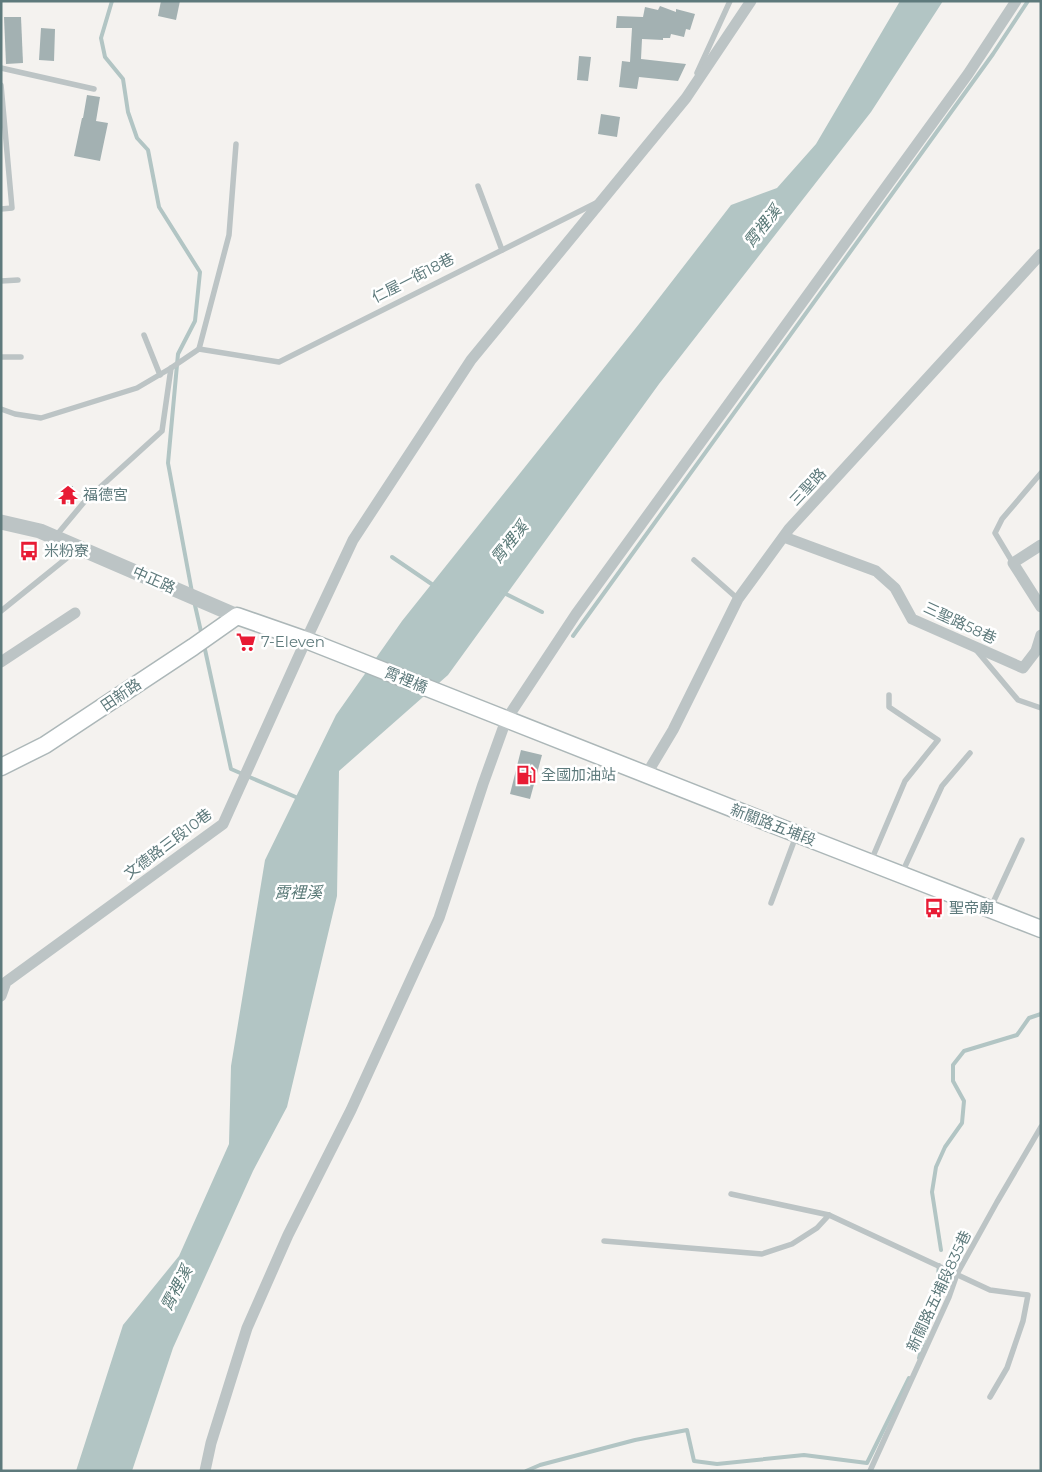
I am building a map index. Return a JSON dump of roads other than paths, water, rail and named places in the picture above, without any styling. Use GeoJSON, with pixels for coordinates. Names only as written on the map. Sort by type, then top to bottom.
{"type":"FeatureCollection","features":[{"type":"Feature","properties":{"kind":"main road","name":"中正路"},"geometry":{"type":"LineString","coordinates":[[236,616],[306,640]]}},
{"type":"Feature","properties":{"kind":"main road","name":"田新路"},"geometry":{"type":"LineString","coordinates":[[1,767],[44,745],[236,616]]}},
{"type":"Feature","properties":{"kind":"main road","name":"霄裡橋"},"geometry":{"type":"LineString","coordinates":[[306,640],[506,720]]}},
{"type":"Feature","properties":{"kind":"main road","name":"新關路五埔段"},"geometry":{"type":"LineString","coordinates":[[506,720],[1041,929]]}},
{"type":"Feature","properties":{"kind":"street","name":"仁屋一街18巷"},"geometry":{"type":"LineString","coordinates":[[605,198],[686,98],[751,1]]}},
{"type":"Feature","properties":{"kind":"street"},"geometry":{"type":"LineString","coordinates":[[205,1471],[211,1443],[247,1328],[288,1235],[351,1110],[439,918],[506,720],[576,614],[968,74],[1016,1]]}},
{"type":"Feature","properties":{"kind":"street","name":"文德路三段10巷"},"geometry":{"type":"LineString","coordinates":[[1,996],[6,982],[224,824],[353,540],[471,360],[605,198]]}},
{"type":"Feature","properties":{"kind":"street","name":"三聖路"},"geometry":{"type":"LineString","coordinates":[[646,775],[673,730],[738,599],[789,529],[1041,254]]}},
{"type":"Feature","properties":{"kind":"street","name":"中正路"},"geometry":{"type":"LineString","coordinates":[[1,522],[40,531],[236,616]]}},
{"type":"Feature","properties":{"kind":"street","name":"三聖路58巷"},"geometry":{"type":"LineString","coordinates":[[784,537],[876,571],[895,588],[912,619],[1022,668],[1036,651],[1041,635]]}},
{"type":"Feature","properties":{"kind":"street"},"geometry":{"type":"LineString","coordinates":[[1041,545],[1013,563],[1041,607]]}},
{"type":"Feature","properties":{"kind":"street"},"geometry":{"type":"LineString","coordinates":[[1,662],[75,613]]}},
{"type":"Feature","properties":{"kind":"lane"},"geometry":{"type":"LineString","coordinates":[[686,98],[730,1]]}},
{"type":"Feature","properties":{"kind":"lane"},"geometry":{"type":"LineString","coordinates":[[1,68],[94,89]]}},
{"type":"Feature","properties":{"kind":"lane"},"geometry":{"type":"LineString","coordinates":[[1,85],[12,208],[1,209]]}},
{"type":"Feature","properties":{"kind":"lane"},"geometry":{"type":"LineString","coordinates":[[1,408],[15,414],[41,418],[137,388],[172,368],[199,349],[229,235],[236,144]]}},
{"type":"Feature","properties":{"kind":"lane"},"geometry":{"type":"LineString","coordinates":[[478,186],[502,250]]}},
{"type":"Feature","properties":{"kind":"lane","name":"仁屋一街18巷"},"geometry":{"type":"LineString","coordinates":[[199,349],[279,362],[605,198]]}},
{"type":"Feature","properties":{"kind":"lane"},"geometry":{"type":"LineString","coordinates":[[1,281],[18,280]]}},
{"type":"Feature","properties":{"kind":"lane"},"geometry":{"type":"LineString","coordinates":[[144,335],[160,374]]}},
{"type":"Feature","properties":{"kind":"lane"},"geometry":{"type":"LineString","coordinates":[[1,356],[21,357]]}},
{"type":"Feature","properties":{"kind":"lane"},"geometry":{"type":"LineString","coordinates":[[55,537],[85,501],[162,431],[172,368]]}},
{"type":"Feature","properties":{"kind":"lane"},"geometry":{"type":"LineString","coordinates":[[1013,563],[995,533],[1002,520],[1041,473]]}},
{"type":"Feature","properties":{"kind":"lane"},"geometry":{"type":"LineString","coordinates":[[1,611],[80,548]]}},
{"type":"Feature","properties":{"kind":"lane"},"geometry":{"type":"LineString","coordinates":[[694,560],[738,599]]}},
{"type":"Feature","properties":{"kind":"lane"},"geometry":{"type":"LineString","coordinates":[[973,646],[1018,700],[1041,708]]}},
{"type":"Feature","properties":{"kind":"lane"},"geometry":{"type":"LineString","coordinates":[[870,863],[905,781],[938,740],[889,707],[889,695]]}},
{"type":"Feature","properties":{"kind":"lane"},"geometry":{"type":"LineString","coordinates":[[901,875],[942,786],[970,753]]}},
{"type":"Feature","properties":{"kind":"lane"},"geometry":{"type":"LineString","coordinates":[[771,903],[797,834]]}},
{"type":"Feature","properties":{"kind":"lane"},"geometry":{"type":"LineString","coordinates":[[990,909],[1022,840]]}},
{"type":"Feature","properties":{"kind":"lane","name":"新關路五埔段835巷"},"geometry":{"type":"LineString","coordinates":[[870,1471],[949,1297],[957,1274],[1041,1127]]}},
{"type":"Feature","properties":{"kind":"lane"},"geometry":{"type":"LineString","coordinates":[[730,1194],[829,1215],[990,1290],[1028,1295],[1023,1321],[1007,1368],[990,1397]]}},
{"type":"Feature","properties":{"kind":"lane"},"geometry":{"type":"LineString","coordinates":[[604,1241],[762,1254],[792,1244],[817,1228],[829,1215]]}},
{"type":"Feature","properties":{"kind":"water","name":"霄裡溪"},"geometry":{"type":"Polygon","coordinates":[[[900,1],[943,1],[871,112],[659,384],[448,675],[339,771],[337,896],[287,1107],[253,1171],[173,1348],[132,1471],[76,1471],[123,1325],[179,1256],[229,1144],[231,1066],[265,860],[336,715],[402,621],[639,324],[731,205],[777,188],[816,144],[900,1]]]}},
{"type":"Feature","properties":{"kind":"waterway"},"geometry":{"type":"LineString","coordinates":[[112,1],[101,38],[105,57],[123,79],[128,112],[137,138],[148,150],[159,207],[200,272],[195,321],[178,354],[168,463],[192,592]]}},
{"type":"Feature","properties":{"kind":"waterway"},"geometry":{"type":"LineString","coordinates":[[573,636],[993,54],[1028,1]]}},
{"type":"Feature","properties":{"kind":"waterway"},"geometry":{"type":"LineString","coordinates":[[392,557],[436,587]]}},
{"type":"Feature","properties":{"kind":"waterway"},"geometry":{"type":"LineString","coordinates":[[502,592],[542,612]]}},
{"type":"Feature","properties":{"kind":"waterway"},"geometry":{"type":"LineString","coordinates":[[194,601],[202,636]]}},
{"type":"Feature","properties":{"kind":"waterway"},"geometry":{"type":"LineString","coordinates":[[204,645],[231,769],[298,798]]}},
{"type":"Feature","properties":{"kind":"waterway"},"geometry":{"type":"LineString","coordinates":[[941,1250],[932,1192],[936,1167],[945,1147],[962,1123],[964,1101],[953,1081],[953,1065],[964,1051],[1017,1035],[1029,1018],[1041,1014]]}},
{"type":"Feature","properties":{"kind":"waterway"},"geometry":{"type":"LineString","coordinates":[[919,1358],[936,1297],[939,1265]]}},
{"type":"Feature","properties":{"kind":"waterway"},"geometry":{"type":"LineString","coordinates":[[526,1471],[540,1465],[635,1440],[687,1430],[694,1461],[717,1464],[804,1455],[867,1463],[909,1378]]}},
{"type":"Feature","properties":{"kind":"place","name":"福德宮"},"geometry":{"type":"Point","coordinates":[68,495]}},
{"type":"Feature","properties":{"kind":"place","name":"米粉寮"},"geometry":{"type":"Point","coordinates":[29,551]}},
{"type":"Feature","properties":{"kind":"place","name":"7-Eleven"},"geometry":{"type":"Point","coordinates":[246,642]}},
{"type":"Feature","properties":{"kind":"place","name":"全國加油站"},"geometry":{"type":"Point","coordinates":[526,775]}},
{"type":"Feature","properties":{"kind":"place","name":"聖帝廟"},"geometry":{"type":"Point","coordinates":[934,908]}}]}
